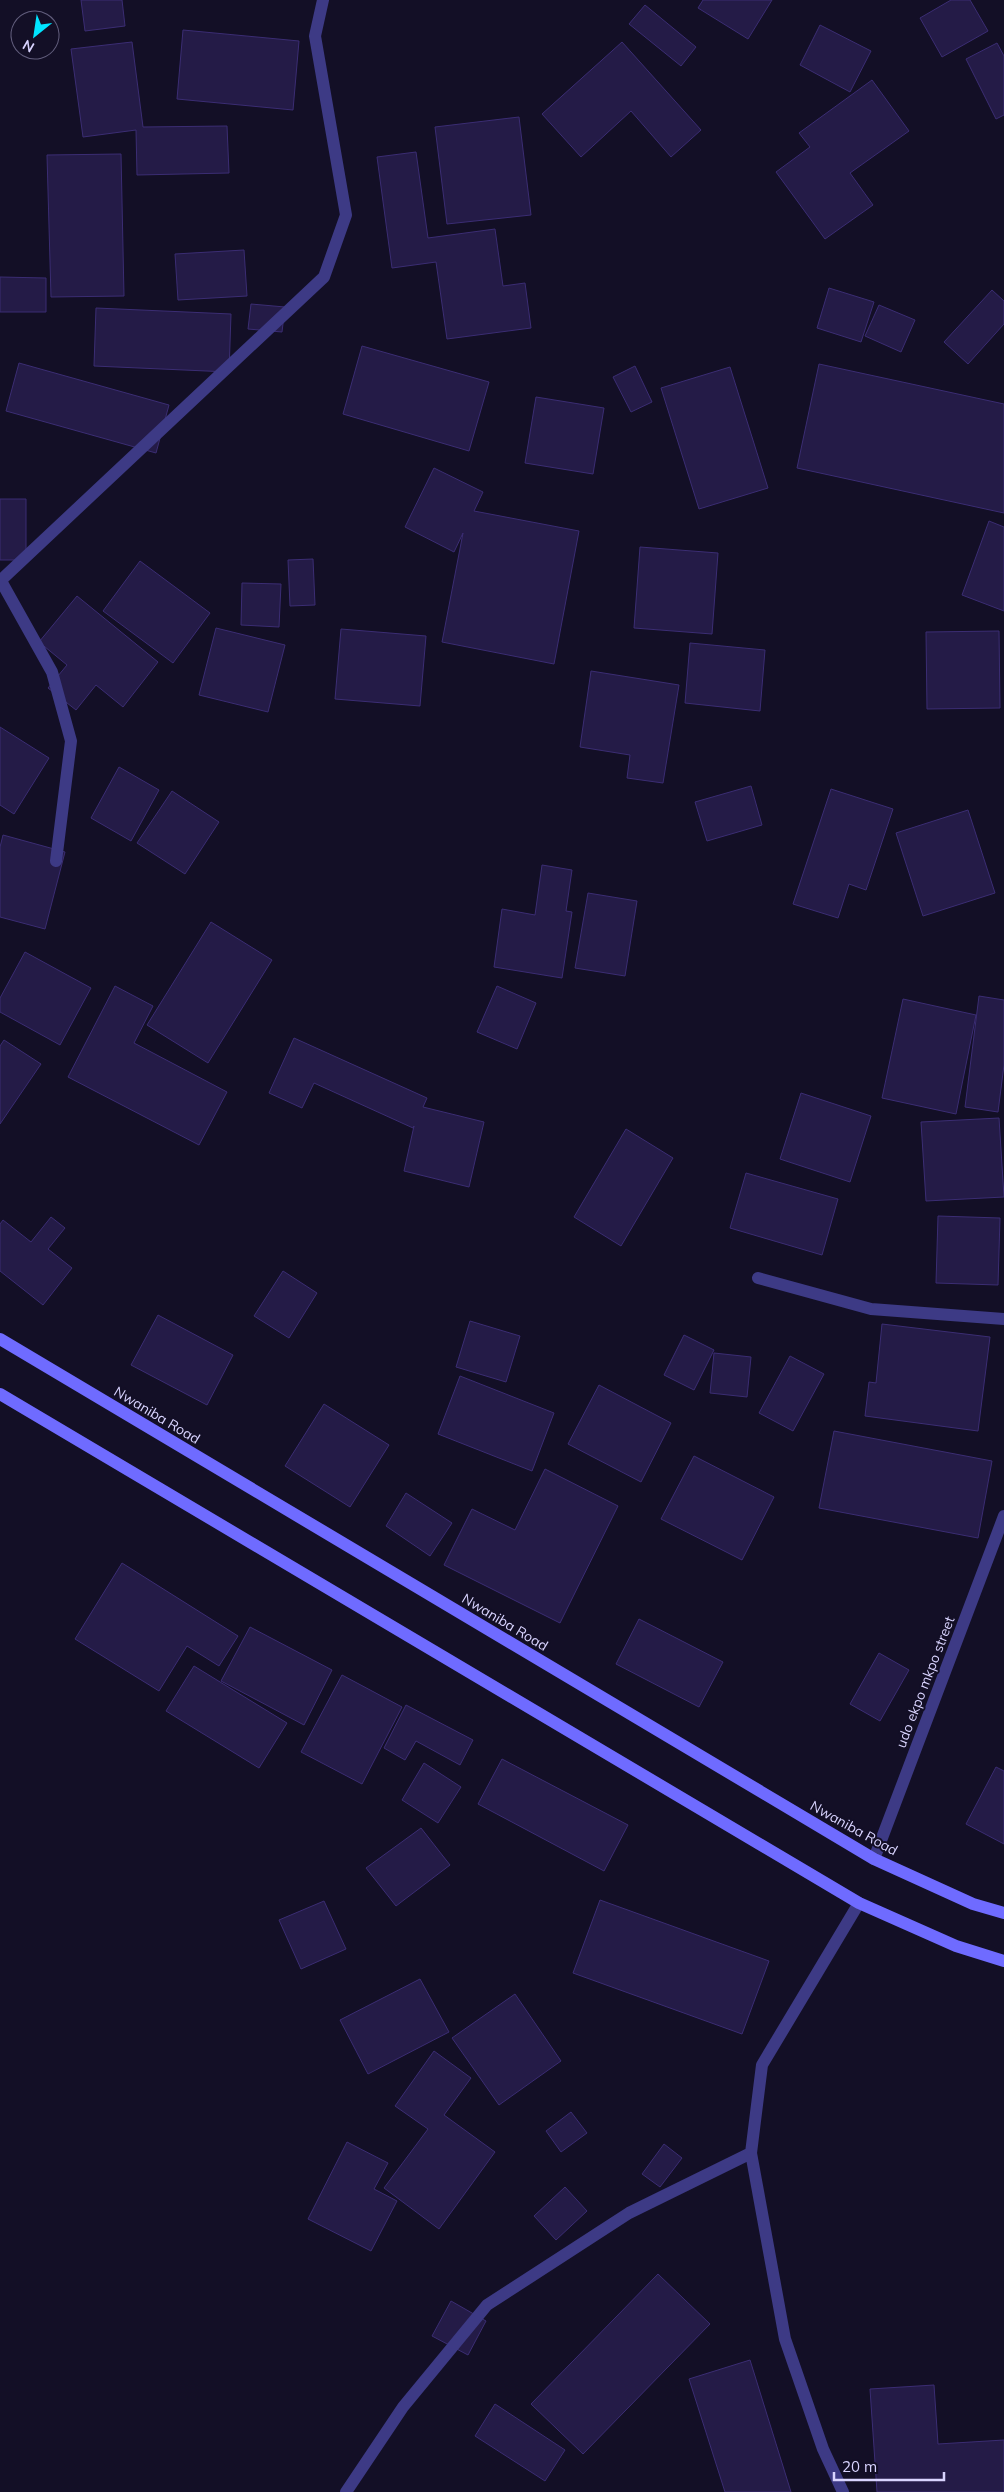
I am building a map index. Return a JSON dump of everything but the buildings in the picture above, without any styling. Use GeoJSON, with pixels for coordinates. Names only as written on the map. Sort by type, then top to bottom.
{"type":"FeatureCollection","features":[{"type":"Feature","properties":{"kind":"main road","name":"Nwaniba Road"},"geometry":{"type":"LineString","coordinates":[[0,1339],[874,1858],[973,1904],[1004,1913]]}},
{"type":"Feature","properties":{"kind":"main road"},"geometry":{"type":"LineString","coordinates":[[0,1394],[859,1903],[956,1946],[1004,1961]]}},
{"type":"Feature","properties":{"kind":"street"},"geometry":{"type":"LineString","coordinates":[[56,861],[71,741],[52,672],[0,581],[324,277],[346,215],[315,36],[323,0]]}},
{"type":"Feature","properties":{"kind":"street"},"geometry":{"type":"LineString","coordinates":[[758,1278],[871,1309],[1004,1319]]}},
{"type":"Feature","properties":{"kind":"street","name":"udo ekpo mkpo street"},"geometry":{"type":"LineString","coordinates":[[874,1858],[1004,1516]]}},
{"type":"Feature","properties":{"kind":"street"},"geometry":{"type":"LineString","coordinates":[[843,2492],[823,2449],[785,2339],[751,2153],[762,2065],[859,1903]]}},
{"type":"Feature","properties":{"kind":"street"},"geometry":{"type":"LineString","coordinates":[[346,2492],[403,2406],[488,2305],[629,2214],[751,2153]]}}]}
